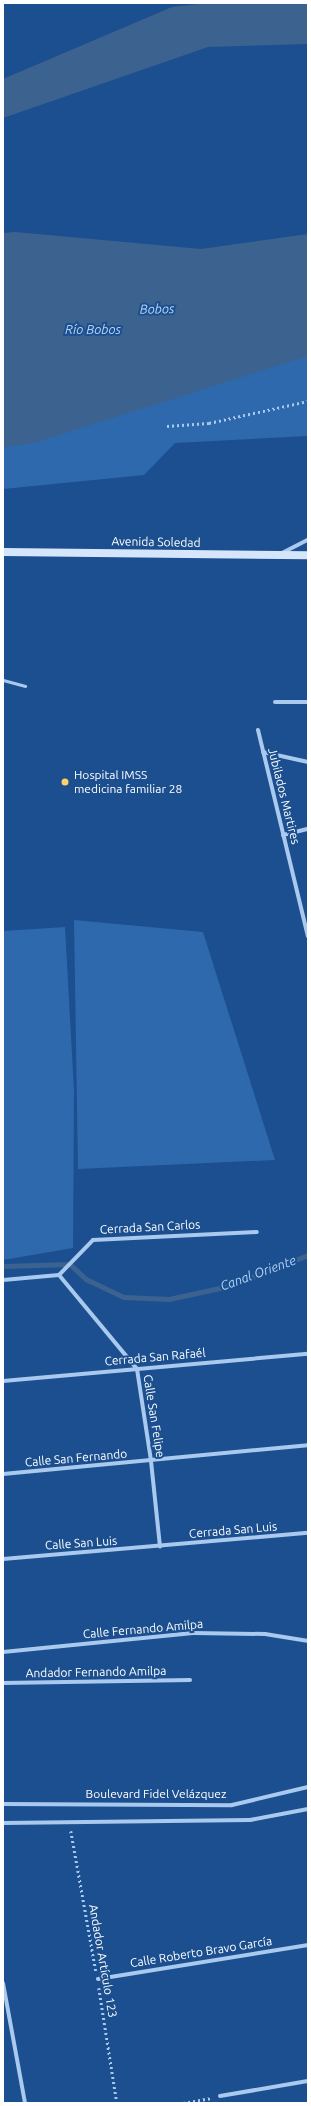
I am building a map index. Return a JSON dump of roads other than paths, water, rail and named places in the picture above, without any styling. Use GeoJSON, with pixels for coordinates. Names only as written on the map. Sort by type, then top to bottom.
{"type":"FeatureCollection","features":[{"type":"Feature","properties":{"kind":"main road","name":"Avenida Soledad"},"geometry":{"type":"LineString","coordinates":[[3,552],[277,556],[308,555]]}},
{"type":"Feature","properties":{"kind":"street"},"geometry":{"type":"LineString","coordinates":[[277,556],[308,540]]}},
{"type":"Feature","properties":{"kind":"street"},"geometry":{"type":"LineString","coordinates":[[275,702],[308,702]]}},
{"type":"Feature","properties":{"kind":"street","name":"Jubilados Martires"},"geometry":{"type":"LineString","coordinates":[[258,730],[283,835],[307,925],[308,936]]}},
{"type":"Feature","properties":{"kind":"street"},"geometry":{"type":"LineString","coordinates":[[263,752],[308,762]]}},
{"type":"Feature","properties":{"kind":"street"},"geometry":{"type":"LineString","coordinates":[[283,835],[307,829]]}},
{"type":"Feature","properties":{"kind":"street","name":"Cerrada San Carlos"},"geometry":{"type":"LineString","coordinates":[[58,1275],[93,1240],[257,1232]]}},
{"type":"Feature","properties":{"kind":"street"},"geometry":{"type":"LineString","coordinates":[[3,1280],[58,1275]]}},
{"type":"Feature","properties":{"kind":"street","name":"Calle San Felipe"},"geometry":{"type":"LineString","coordinates":[[58,1275],[137,1369],[151,1461],[160,1547]]}},
{"type":"Feature","properties":{"kind":"street","name":"Cerrada San Rafaél"},"geometry":{"type":"LineString","coordinates":[[3,1381],[308,1354]]}},
{"type":"Feature","properties":{"kind":"street","name":"Calle San Fernando"},"geometry":{"type":"LineString","coordinates":[[3,1474],[308,1445]]}},
{"type":"Feature","properties":{"kind":"street","name":"Cerrada San Luis"},"geometry":{"type":"LineString","coordinates":[[160,1547],[308,1533]]}},
{"type":"Feature","properties":{"kind":"street","name":"Calle San Luis"},"geometry":{"type":"LineString","coordinates":[[3,1559],[160,1547]]}},
{"type":"Feature","properties":{"kind":"street","name":"Calle Fernando Amilpa"},"geometry":{"type":"LineString","coordinates":[[3,1652],[193,1633],[265,1634],[308,1641]]}},
{"type":"Feature","properties":{"kind":"street","name":"Andador Fernando Amilpa"},"geometry":{"type":"LineString","coordinates":[[3,1683],[190,1680]]}},
{"type":"Feature","properties":{"kind":"street","name":"Boulevard Fidel Velázquez"},"geometry":{"type":"LineString","coordinates":[[3,1804],[232,1805],[308,1787]]}},
{"type":"Feature","properties":{"kind":"street"},"geometry":{"type":"LineString","coordinates":[[3,1823],[250,1820],[308,1809]]}},
{"type":"Feature","properties":{"kind":"street","name":"Calle Roberto Bravo García"},"geometry":{"type":"LineString","coordinates":[[98,1979],[308,1945]]}},
{"type":"Feature","properties":{"kind":"street"},"geometry":{"type":"LineString","coordinates":[[3,1983],[25,2103]]}},
{"type":"Feature","properties":{"kind":"street"},"geometry":{"type":"LineString","coordinates":[[220,2096],[308,2081]]}},
{"type":"Feature","properties":{"kind":"lane"},"geometry":{"type":"LineString","coordinates":[[3,680],[24,686]]}},
{"type":"Feature","properties":{"kind":"water"},"geometry":{"type":"Polygon","coordinates":[[[208,3],[308,3],[308,44],[208,47],[3,118],[3,79],[172,7],[208,3]]]}},
{"type":"Feature","properties":{"kind":"water","name":"Río Bobos"},"geometry":{"type":"Polygon","coordinates":[[[15,232],[201,249],[308,234],[308,356],[34,443],[3,447],[3,233],[15,232]]]}},
{"type":"Feature","properties":{"kind":"waterway","name":"Canal Oriente"},"geometry":{"type":"LineString","coordinates":[[3,1266],[70,1264],[86,1279],[124,1297],[169,1299],[229,1286],[308,1255]]}},
{"type":"Feature","properties":{"kind":"place","name":"Hospital IMSS medicina familiar 28"},"geometry":{"type":"Point","coordinates":[65,782]}},
{"type":"Feature","properties":{"kind":"water label","name":"Bobos"},"geometry":{"type":"Point","coordinates":[157,309]}}]}
